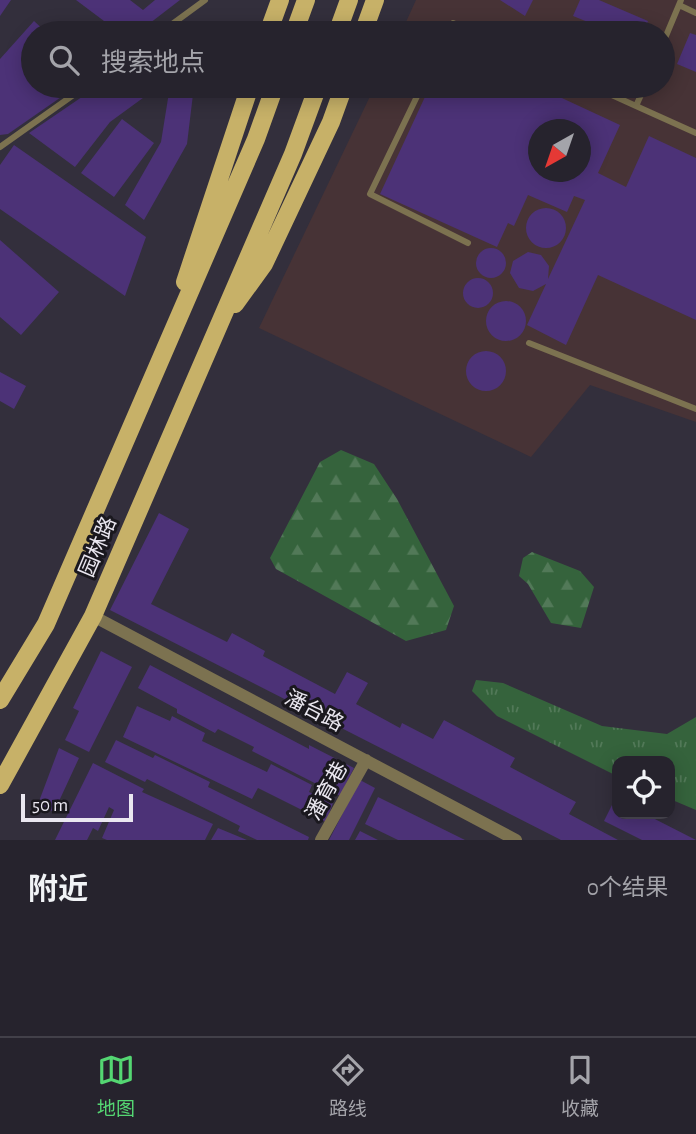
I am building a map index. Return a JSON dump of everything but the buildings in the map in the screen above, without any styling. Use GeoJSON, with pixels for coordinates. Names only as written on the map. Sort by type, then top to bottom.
{"type":"FeatureCollection","features":[{"type":"Feature","properties":{"kind":"main road"},"geometry":{"type":"LineString","coordinates":[[272,21],[280,0]]}},
{"type":"Feature","properties":{"kind":"main road"},"geometry":{"type":"LineString","coordinates":[[298,21],[306,0]]}},
{"type":"Feature","properties":{"kind":"main road"},"geometry":{"type":"LineString","coordinates":[[341,21],[349,0]]}},
{"type":"Feature","properties":{"kind":"main road"},"geometry":{"type":"LineString","coordinates":[[367,21],[375,0]]}},
{"type":"Feature","properties":{"kind":"main road","name":"园林路"},"geometry":{"type":"LineString","coordinates":[[186,300],[185,276],[246,98]]}},
{"type":"Feature","properties":{"kind":"main road","name":"园林路"},"geometry":{"type":"LineString","coordinates":[[0,700],[46,624],[256,139],[271,98]]}},
{"type":"Feature","properties":{"kind":"main road","name":"园林路"},"geometry":{"type":"LineString","coordinates":[[0,785],[93,616],[293,155],[314,98]]}},
{"type":"Feature","properties":{"kind":"main road","name":"园林路"},"geometry":{"type":"LineString","coordinates":[[221,321],[264,264],[340,98]]}},
{"type":"Feature","properties":{"kind":"street","name":"潘台路"},"geometry":{"type":"LineString","coordinates":[[93,616],[366,760],[498,836],[516,840]]}},
{"type":"Feature","properties":{"kind":"street","name":"潘育巷"},"geometry":{"type":"LineString","coordinates":[[321,840],[366,760]]}},
{"type":"Feature","properties":{"kind":"lane"},"geometry":{"type":"LineString","coordinates":[[176,21],[205,0]]}},
{"type":"Feature","properties":{"kind":"lane"},"geometry":{"type":"LineString","coordinates":[[672,21],[680,3],[696,13]]}},
{"type":"Feature","properties":{"kind":"lane"},"geometry":{"type":"LineString","coordinates":[[0,147],[69,98]]}},
{"type":"Feature","properties":{"kind":"lane"},"geometry":{"type":"LineString","coordinates":[[416,98],[370,194],[468,243]]}},
{"type":"Feature","properties":{"kind":"lane"},"geometry":{"type":"LineString","coordinates":[[618,98],[696,133]]}},
{"type":"Feature","properties":{"kind":"lane"},"geometry":{"type":"LineString","coordinates":[[636,106],[640,98]]}},
{"type":"Feature","properties":{"kind":"lane"},"geometry":{"type":"LineString","coordinates":[[529,344],[696,409]]}},
{"type":"Feature","properties":{"kind":"shaded area"},"geometry":{"type":"Polygon","coordinates":[[[416,0],[696,0],[696,422],[590,385],[531,457],[259,328],[369,98],[675,98],[675,21],[406,21],[416,0]]]}},
{"type":"Feature","properties":{"kind":"green space"},"geometry":{"type":"Polygon","coordinates":[[[341,450],[374,464],[397,499],[454,606],[446,630],[406,641],[276,569],[270,558],[320,462],[341,450]]]}},
{"type":"Feature","properties":{"kind":"green space"},"geometry":{"type":"Polygon","coordinates":[[[532,552],[580,571],[594,587],[581,628],[551,623],[528,584],[519,576],[523,558],[532,552]]]}},
{"type":"Feature","properties":{"kind":"green space"},"geometry":{"type":"Polygon","coordinates":[[[476,680],[503,683],[602,726],[667,734],[696,717],[696,810],[675,801],[675,756],[612,756],[612,774],[497,716],[472,691],[476,680]]]}}]}
